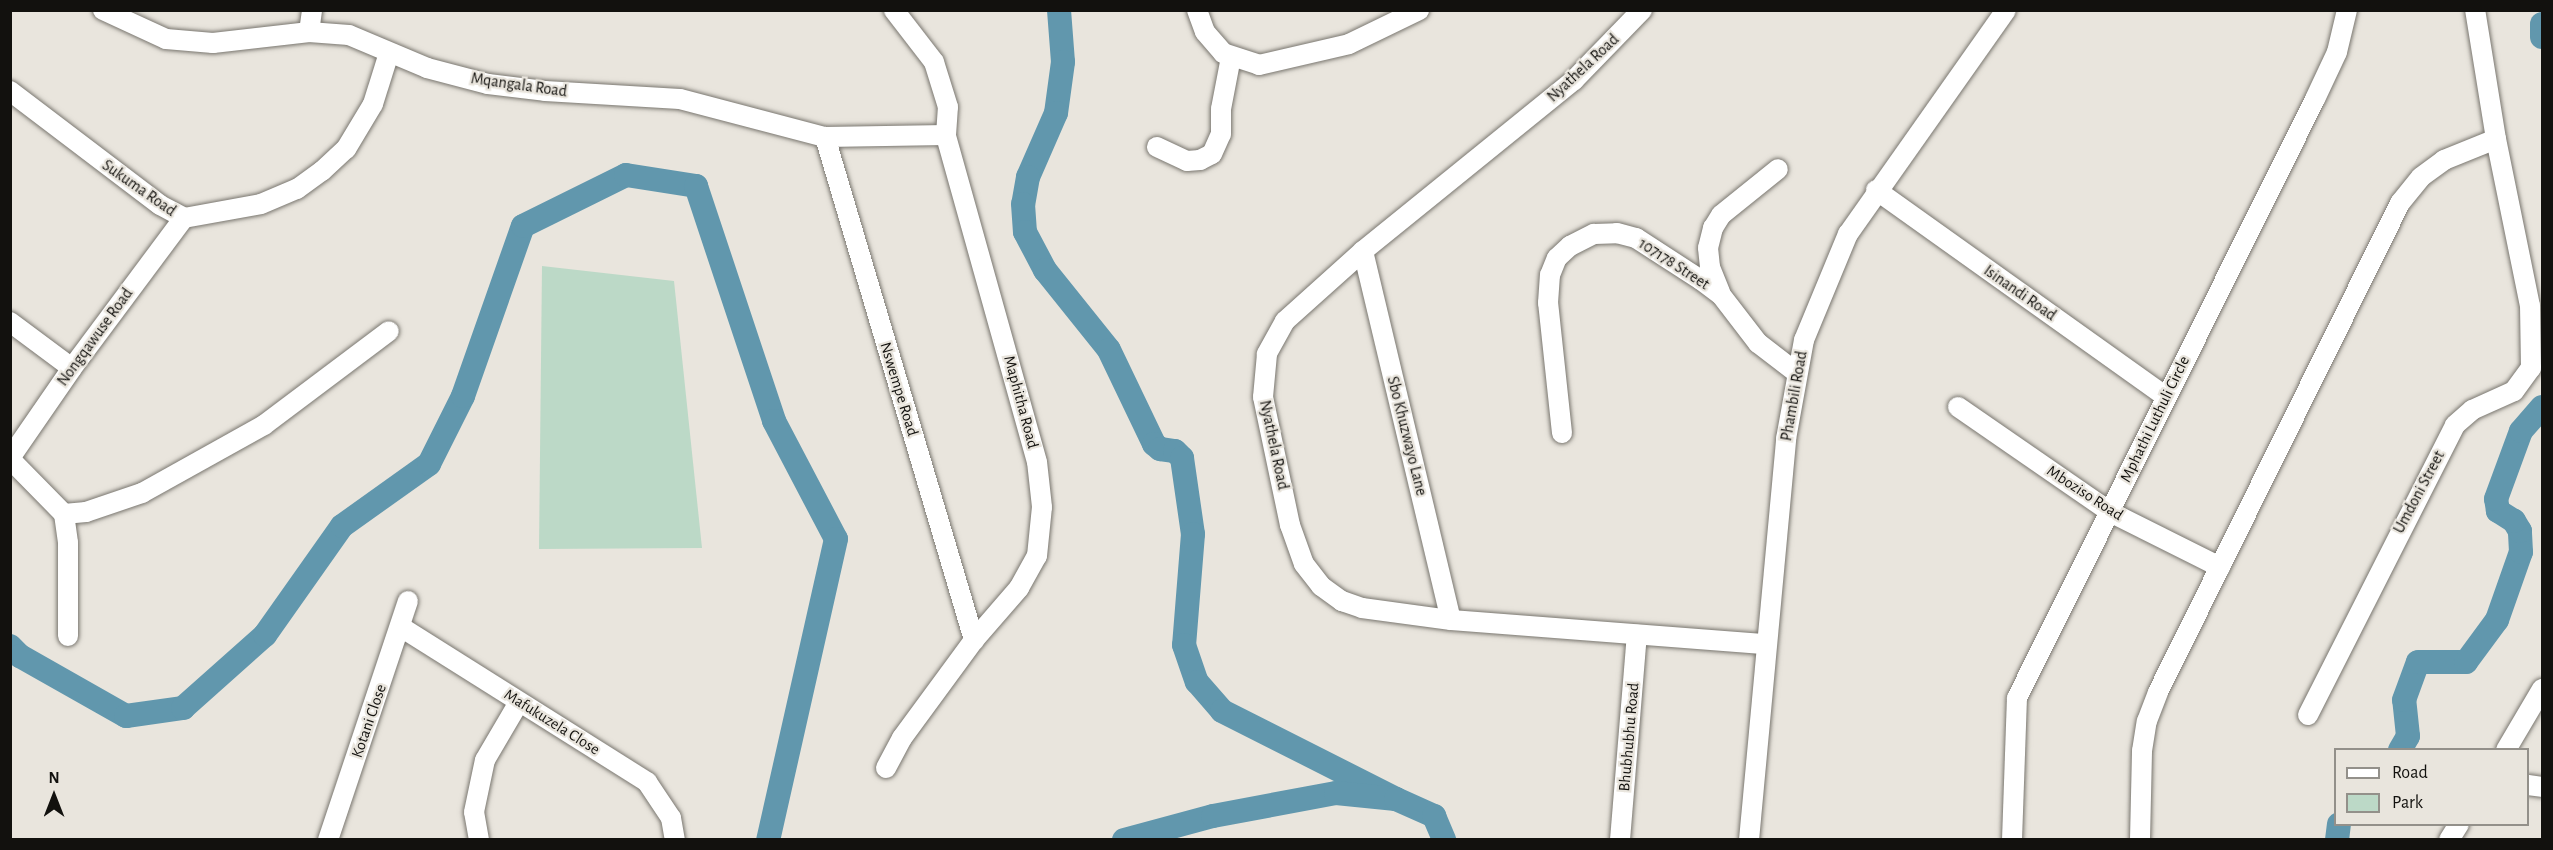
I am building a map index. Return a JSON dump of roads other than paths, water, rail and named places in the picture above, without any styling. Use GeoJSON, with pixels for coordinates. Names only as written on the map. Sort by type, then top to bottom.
{"type":"FeatureCollection","features":[{"type":"Feature","properties":{"kind":"street","name":"Mqangala Road"},"geometry":{"type":"LineString","coordinates":[[103,10],[166,39],[213,43],[309,32],[349,35],[427,68],[488,84],[545,91],[680,99],[825,137],[946,135]]}},
{"type":"Feature","properties":{"kind":"street"},"geometry":{"type":"LineString","coordinates":[[309,32],[312,10]]}},
{"type":"Feature","properties":{"kind":"street","name":"Maphitha Road"},"geometry":{"type":"LineString","coordinates":[[886,768],[902,738],[974,640],[1018,588],[1036,556],[1042,507],[1034,451],[946,135],[948,107],[934,62],[894,10]]}},
{"type":"Feature","properties":{"kind":"street"},"geometry":{"type":"LineString","coordinates":[[1197,10],[1213,44],[1231,57],[1243,63],[1277,64],[1349,44],[1419,10]]}},
{"type":"Feature","properties":{"kind":"street","name":"Nyathela Road"},"geometry":{"type":"LineString","coordinates":[[1642,10],[1574,80],[1363,251],[1285,321],[1271,342],[1264,365],[1263,397],[1290,525],[1304,564],[1321,586],[1342,601],[1362,608],[1451,620],[1766,644]]}},
{"type":"Feature","properties":{"kind":"street","name":"Phambili Road"},"geometry":{"type":"LineString","coordinates":[[1749,840],[1786,439],[1797,374],[1815,306],[1848,234],[1876,190],[2006,10]]}},
{"type":"Feature","properties":{"kind":"street","name":"Mphathi Luthuli Circle"},"geometry":{"type":"LineString","coordinates":[[2012,840],[2017,698],[2337,52],[2346,10]]}},
{"type":"Feature","properties":{"kind":"street","name":"Umdoni Street"},"geometry":{"type":"LineString","coordinates":[[2308,715],[2455,425],[2472,410],[2524,382],[2532,362],[2536,305],[2496,139],[2475,10]]}},
{"type":"Feature","properties":{"kind":"street","name":"Sukuma Road"},"geometry":{"type":"LineString","coordinates":[[10,91],[141,191],[184,218],[261,204],[297,189],[322,171],[346,149],[373,104],[389,53]]}},
{"type":"Feature","properties":{"kind":"street"},"geometry":{"type":"LineString","coordinates":[[1156,147],[1187,161],[1200,160],[1212,154],[1221,134],[1221,109],[1231,57]]}},
{"type":"Feature","properties":{"kind":"street","name":"Nswempe Road"},"geometry":{"type":"LineString","coordinates":[[825,137],[974,640]]}},
{"type":"Feature","properties":{"kind":"street"},"geometry":{"type":"LineString","coordinates":[[2140,840],[2142,751],[2147,721],[2220,567],[2400,203],[2421,177],[2444,160],[2496,139]]}},
{"type":"Feature","properties":{"kind":"street"},"geometry":{"type":"LineString","coordinates":[[1721,295],[1710,267],[1708,248],[1713,228],[1721,215],[1778,169]]}},
{"type":"Feature","properties":{"kind":"street","name":"Isinandi Road"},"geometry":{"type":"LineString","coordinates":[[1876,190],[2165,396]]}},
{"type":"Feature","properties":{"kind":"street","name":"Nongqawuse Road"},"geometry":{"type":"LineString","coordinates":[[61,511],[10,459],[72,368],[184,218]]}},
{"type":"Feature","properties":{"kind":"street","name":"107178 Street"},"geometry":{"type":"LineString","coordinates":[[1562,433],[1548,303],[1550,275],[1557,258],[1570,246],[1594,234],[1617,233],[1636,238],[1721,295],[1758,343],[1797,374]]}},
{"type":"Feature","properties":{"kind":"street","name":"Sbo Khuzwayo Lane"},"geometry":{"type":"LineString","coordinates":[[1363,251],[1451,620]]}},
{"type":"Feature","properties":{"kind":"street"},"geometry":{"type":"LineString","coordinates":[[10,322],[72,368]]}},
{"type":"Feature","properties":{"kind":"street"},"geometry":{"type":"LineString","coordinates":[[68,636],[69,552],[61,511],[86,512],[142,493],[208,457],[264,425],[389,331]]}},
{"type":"Feature","properties":{"kind":"street","name":"Mboziso Road"},"geometry":{"type":"LineString","coordinates":[[1958,407],[2110,512],[2220,567]]}},
{"type":"Feature","properties":{"kind":"street","name":"Kotani Close"},"geometry":{"type":"LineString","coordinates":[[328,840],[408,601]]}},
{"type":"Feature","properties":{"kind":"street","name":"Mafukuzela Close"},"geometry":{"type":"LineString","coordinates":[[401,627],[647,782],[668,811],[675,840]]}},
{"type":"Feature","properties":{"kind":"street","name":"Bhubhubhu Road"},"geometry":{"type":"LineString","coordinates":[[1620,840],[1637,635]]}},
{"type":"Feature","properties":{"kind":"street"},"geometry":{"type":"LineString","coordinates":[[2507,748],[2542,689]]}},
{"type":"Feature","properties":{"kind":"street"},"geometry":{"type":"LineString","coordinates":[[478,840],[474,812],[485,760],[519,702]]}},
{"type":"Feature","properties":{"kind":"street"},"geometry":{"type":"LineString","coordinates":[[2450,840],[2458,826]]}},
{"type":"Feature","properties":{"kind":"waterway"},"geometry":{"type":"LineString","coordinates":[[1059,10],[1063,62],[1056,113],[1028,177],[1023,204],[1025,232],[1045,270],[1109,350],[1154,444],[1160,449],[1175,451],[1182,458],[1193,534],[1184,645],[1197,682],[1222,711],[1396,799]]}},
{"type":"Feature","properties":{"kind":"waterway"},"geometry":{"type":"LineString","coordinates":[[2542,24],[2542,37]]}},
{"type":"Feature","properties":{"kind":"waterway"},"geometry":{"type":"LineString","coordinates":[[10,646],[20,656],[126,716],[183,708],[265,635],[342,526],[429,464],[463,396],[523,226],[626,175],[696,186],[774,421],[836,539],[768,840]]}},
{"type":"Feature","properties":{"kind":"waterway"},"geometry":{"type":"LineString","coordinates":[[2401,748],[2408,736],[2404,700],[2418,662],[2466,662],[2497,620],[2521,552],[2520,531],[2514,521],[2498,511],[2496,499],[2521,431],[2542,407]]}},
{"type":"Feature","properties":{"kind":"waterway"},"geometry":{"type":"LineString","coordinates":[[1124,840],[1213,816],[1336,793],[1396,799],[1434,816],[1444,840]]}},
{"type":"Feature","properties":{"kind":"waterway"},"geometry":{"type":"LineString","coordinates":[[2337,840],[2339,826]]}}]}
